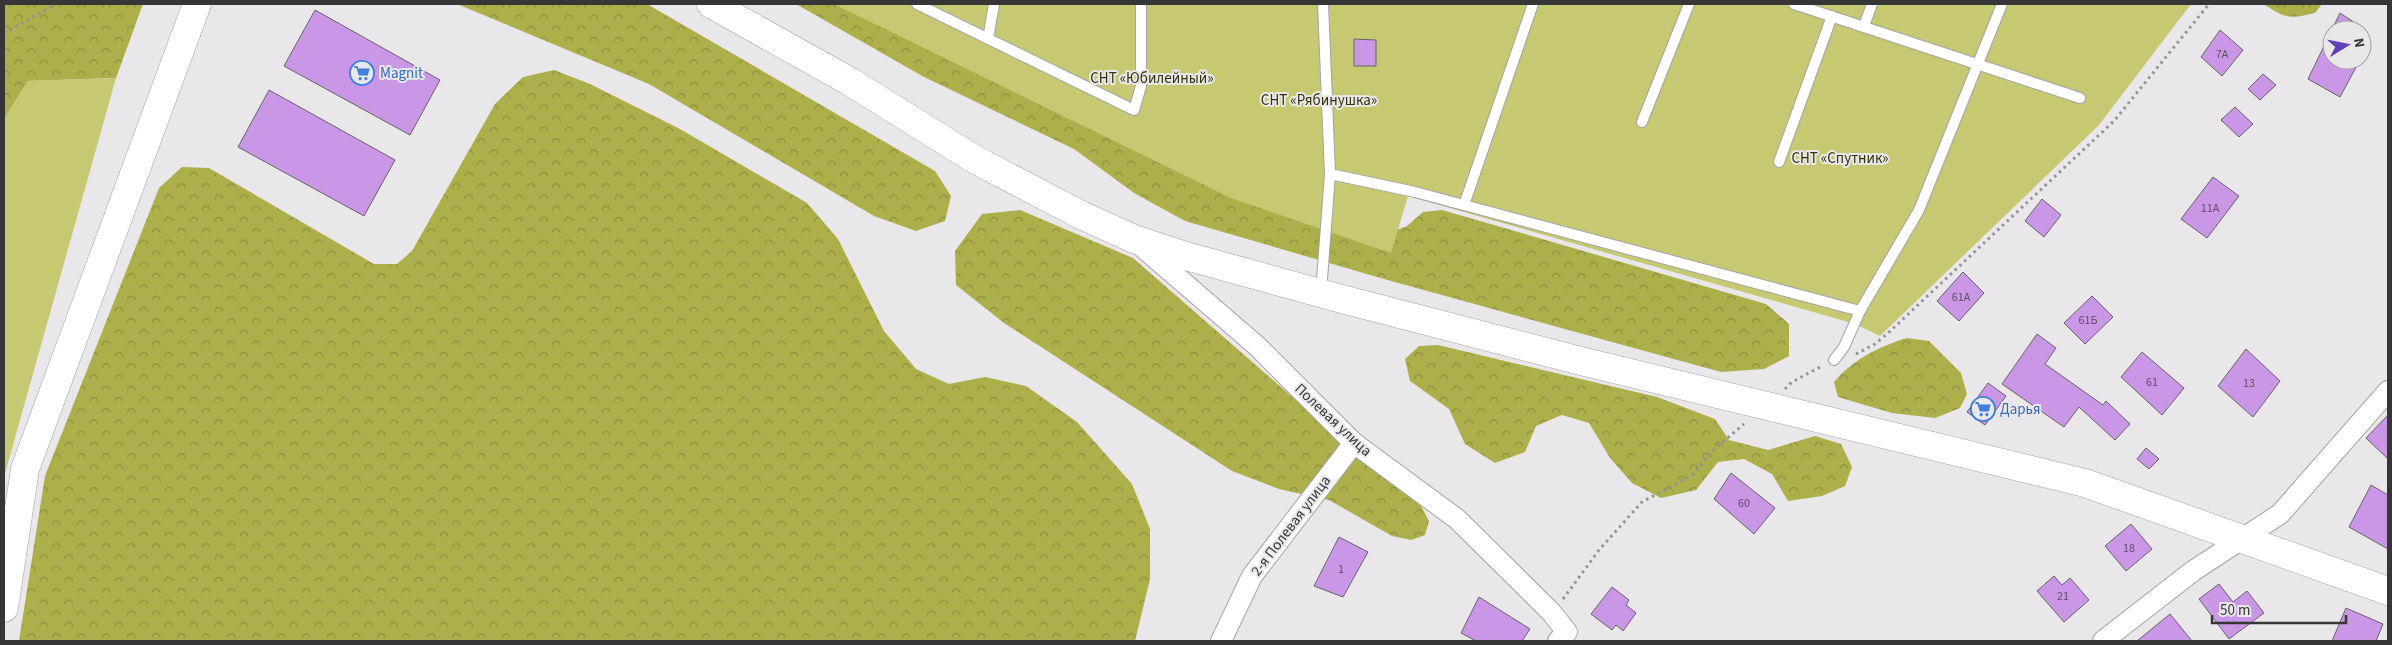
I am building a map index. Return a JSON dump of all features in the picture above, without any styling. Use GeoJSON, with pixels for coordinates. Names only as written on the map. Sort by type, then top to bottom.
{"type":"FeatureCollection","features":[{"type":"Feature","properties":{"kind":"main road"},"geometry":{"type":"LineString","coordinates":[[4,608],[7,566],[25,469],[197,4]]}},
{"type":"Feature","properties":{"kind":"main road"},"geometry":{"type":"LineString","coordinates":[[711,4],[849,81],[974,158],[1081,215],[1134,239],[1186,256],[1321,293],[1765,407],[2084,483],[2388,591]]}},
{"type":"Feature","properties":{"kind":"street","name":"Полевая улица"},"geometry":{"type":"LineString","coordinates":[[1134,239],[1257,346],[1354,443],[1456,518],[1551,612],[1568,638]]}},
{"type":"Feature","properties":{"kind":"street"},"geometry":{"type":"LineString","coordinates":[[2103,641],[2193,571],[2280,514],[2388,391]]}},
{"type":"Feature","properties":{"kind":"street","name":"2-я Полевая улица"},"geometry":{"type":"LineString","coordinates":[[1221,641],[1252,576],[1354,443]]}},
{"type":"Feature","properties":{"kind":"lane"},"geometry":{"type":"LineString","coordinates":[[916,4],[1134,110],[1141,86],[1141,4]]}},
{"type":"Feature","properties":{"kind":"lane"},"geometry":{"type":"LineString","coordinates":[[988,39],[994,4]]}},
{"type":"Feature","properties":{"kind":"lane"},"geometry":{"type":"LineString","coordinates":[[1321,293],[1330,174],[1322,4]]}},
{"type":"Feature","properties":{"kind":"lane"},"geometry":{"type":"LineString","coordinates":[[1464,205],[1533,4]]}},
{"type":"Feature","properties":{"kind":"lane"},"geometry":{"type":"LineString","coordinates":[[1642,122],[1689,4]]}},
{"type":"Feature","properties":{"kind":"lane"},"geometry":{"type":"LineString","coordinates":[[1794,4],[2080,98]]}},
{"type":"Feature","properties":{"kind":"lane"},"geometry":{"type":"LineString","coordinates":[[1864,26],[1872,4]]}},
{"type":"Feature","properties":{"kind":"lane"},"geometry":{"type":"LineString","coordinates":[[1834,360],[1844,347],[1860,310],[1919,210],[2002,4]]}},
{"type":"Feature","properties":{"kind":"lane"},"geometry":{"type":"LineString","coordinates":[[1779,162],[1832,16]]}},
{"type":"Feature","properties":{"kind":"lane"},"geometry":{"type":"LineString","coordinates":[[1330,174],[1464,205],[1860,310]]}},
{"type":"Feature","properties":{"kind":"path"},"geometry":{"type":"LineString","coordinates":[[4,33],[56,4]]}},
{"type":"Feature","properties":{"kind":"path"},"geometry":{"type":"LineString","coordinates":[[2202,4],[2202,11]]}},
{"type":"Feature","properties":{"kind":"path"},"geometry":{"type":"LineString","coordinates":[[1551,612],[1559,605],[1599,550],[1642,502],[1694,474],[1712,451],[1792,382],[1834,360],[1857,353],[1875,344],[2114,121],[2209,4]]}},
{"type":"Feature","properties":{"kind":"green space"},"geometry":{"type":"Polygon","coordinates":[[[4,4],[143,4],[116,78],[28,81],[4,119],[4,4]]]}},
{"type":"Feature","properties":{"kind":"green space"},"geometry":{"type":"Polygon","coordinates":[[[457,4],[647,4],[935,171],[951,196],[945,221],[916,231],[874,216],[649,84],[457,4]]]}},
{"type":"Feature","properties":{"kind":"green space"},"geometry":{"type":"Polygon","coordinates":[[[796,4],[895,4],[1386,234],[1407,226],[1423,212],[1442,210],[1766,304],[1789,324],[1789,356],[1764,369],[1721,372],[1384,279],[1185,221],[1134,193],[1074,149],[924,77],[796,4]]]}},
{"type":"Feature","properties":{"kind":"green space","name":"СНТ «Спутник»"},"geometry":{"type":"Polygon","coordinates":[[[834,4],[2191,4],[2099,125],[1880,336],[1855,324],[1408,196],[1391,253],[1231,198],[834,4]]]}},
{"type":"Feature","properties":{"kind":"green space"},"geometry":{"type":"Polygon","coordinates":[[[2264,4],[2322,4],[2315,13],[2293,17],[2278,13],[2264,4]]]}},
{"type":"Feature","properties":{"kind":"green space"},"geometry":{"type":"Polygon","coordinates":[[[554,70],[590,84],[680,129],[807,203],[838,239],[884,331],[916,369],[949,384],[985,377],[1026,386],[1077,422],[1132,484],[1150,529],[1150,579],[1135,641],[19,641],[45,476],[159,188],[182,167],[209,168],[374,264],[397,264],[412,251],[495,104],[523,77],[554,70]]]}},
{"type":"Feature","properties":{"kind":"green space"},"geometry":{"type":"Polygon","coordinates":[[[116,78],[4,477],[4,119],[28,81],[116,78]]]}},
{"type":"Feature","properties":{"kind":"green space"},"geometry":{"type":"Polygon","coordinates":[[[1020,210],[1133,258],[1343,441],[1421,506],[1429,521],[1425,535],[1411,540],[1392,536],[1329,500],[1279,489],[1232,471],[1004,323],[956,285],[955,251],[982,214],[1020,210]]]}},
{"type":"Feature","properties":{"kind":"green space"},"geometry":{"type":"Polygon","coordinates":[[[1907,338],[1929,341],[1961,373],[1967,394],[1960,408],[1935,418],[1892,413],[1838,397],[1834,382],[1849,367],[1887,345],[1907,338]]]}},
{"type":"Feature","properties":{"kind":"green space"},"geometry":{"type":"Polygon","coordinates":[[[1438,345],[1657,397],[1715,419],[1729,440],[1768,450],[1815,436],[1841,444],[1852,467],[1845,486],[1822,496],[1788,501],[1772,474],[1744,459],[1718,462],[1696,490],[1661,498],[1632,483],[1610,458],[1589,423],[1562,415],[1536,426],[1525,452],[1495,463],[1465,444],[1449,409],[1410,381],[1405,359],[1419,346],[1438,345]]]}},
{"type":"Feature","properties":{"kind":"building","name":"Magnit"},"geometry":{"type":"Polygon","coordinates":[[[315,10],[440,80],[410,135],[284,66],[315,10]]]}},
{"type":"Feature","properties":{"kind":"building"},"geometry":{"type":"Polygon","coordinates":[[[2340,13],[2351,20],[2337,20],[2340,13]]]}},
{"type":"Feature","properties":{"kind":"building"},"geometry":{"type":"Polygon","coordinates":[[[2220,30],[2243,50],[2222,76],[2201,57],[2220,30]]]}},
{"type":"Feature","properties":{"kind":"building"},"geometry":{"type":"Polygon","coordinates":[[[1354,39],[1376,40],[1376,66],[1354,66],[1354,39]]]}},
{"type":"Feature","properties":{"kind":"building"},"geometry":{"type":"Polygon","coordinates":[[[2322,50],[2322,70],[2355,70],[2340,97],[2308,79],[2322,50]]]}},
{"type":"Feature","properties":{"kind":"building"},"geometry":{"type":"Polygon","coordinates":[[[2263,74],[2276,85],[2260,100],[2248,89],[2263,74]]]}},
{"type":"Feature","properties":{"kind":"building"},"geometry":{"type":"Polygon","coordinates":[[[269,90],[395,160],[364,216],[238,147],[269,90]]]}},
{"type":"Feature","properties":{"kind":"building"},"geometry":{"type":"Polygon","coordinates":[[[2235,107],[2253,124],[2239,137],[2221,120],[2235,107]]]}},
{"type":"Feature","properties":{"kind":"building"},"geometry":{"type":"Polygon","coordinates":[[[2213,177],[2239,196],[2207,238],[2181,219],[2213,177]]]}},
{"type":"Feature","properties":{"kind":"building"},"geometry":{"type":"Polygon","coordinates":[[[2042,199],[2061,215],[2044,237],[2025,221],[2042,199]]]}},
{"type":"Feature","properties":{"kind":"building"},"geometry":{"type":"Polygon","coordinates":[[[1963,272],[1984,293],[1959,321],[1937,301],[1963,272]]]}},
{"type":"Feature","properties":{"kind":"building"},"geometry":{"type":"Polygon","coordinates":[[[2092,296],[2113,317],[2085,344],[2064,323],[2092,296]]]}},
{"type":"Feature","properties":{"kind":"building"},"geometry":{"type":"Polygon","coordinates":[[[2037,334],[2056,348],[2045,364],[2103,405],[2106,401],[2130,424],[2115,440],[2079,407],[2064,427],[2002,384],[2037,334]]]}},
{"type":"Feature","properties":{"kind":"building"},"geometry":{"type":"Polygon","coordinates":[[[2246,349],[2280,381],[2253,417],[2218,386],[2246,349]]]}},
{"type":"Feature","properties":{"kind":"building"},"geometry":{"type":"Polygon","coordinates":[[[2142,352],[2184,388],[2162,415],[2121,377],[2142,352]]]}},
{"type":"Feature","properties":{"kind":"building"},"geometry":{"type":"Polygon","coordinates":[[[1988,383],[2006,396],[1985,425],[1967,412],[1988,383]]]}},
{"type":"Feature","properties":{"kind":"building"},"geometry":{"type":"Polygon","coordinates":[[[2388,415],[2388,459],[2366,438],[2388,415]]]}},
{"type":"Feature","properties":{"kind":"building"},"geometry":{"type":"Polygon","coordinates":[[[2146,448],[2159,459],[2149,469],[2137,459],[2146,448]]]}},
{"type":"Feature","properties":{"kind":"building"},"geometry":{"type":"Polygon","coordinates":[[[1731,473],[1775,508],[1754,534],[1714,499],[1731,473]]]}},
{"type":"Feature","properties":{"kind":"building"},"geometry":{"type":"Polygon","coordinates":[[[2371,485],[2388,495],[2388,549],[2349,527],[2371,485]]]}},
{"type":"Feature","properties":{"kind":"building"},"geometry":{"type":"Polygon","coordinates":[[[2131,524],[2152,549],[2126,571],[2105,546],[2131,524]]]}},
{"type":"Feature","properties":{"kind":"building"},"geometry":{"type":"Polygon","coordinates":[[[1339,537],[1368,552],[1343,597],[1314,586],[1339,537]]]}},
{"type":"Feature","properties":{"kind":"building"},"geometry":{"type":"Polygon","coordinates":[[[2054,576],[2062,585],[2070,578],[2089,600],[2064,622],[2037,591],[2054,576]]]}},
{"type":"Feature","properties":{"kind":"building"},"geometry":{"type":"Polygon","coordinates":[[[2219,584],[2233,602],[2247,591],[2264,613],[2229,639],[2199,599],[2219,584]]]}},
{"type":"Feature","properties":{"kind":"building"},"geometry":{"type":"Polygon","coordinates":[[[1612,587],[1629,600],[1626,605],[1636,613],[1623,631],[1616,625],[1612,630],[1591,614],[1612,587]]]}},
{"type":"Feature","properties":{"kind":"building"},"geometry":{"type":"Polygon","coordinates":[[[1479,597],[1530,629],[1522,641],[1476,641],[1461,633],[1479,597]]]}},
{"type":"Feature","properties":{"kind":"building"},"geometry":{"type":"Polygon","coordinates":[[[2346,608],[2383,624],[2376,641],[2332,641],[2346,608]]]}},
{"type":"Feature","properties":{"kind":"building"},"geometry":{"type":"Polygon","coordinates":[[[2170,614],[2192,641],[2137,641],[2170,614]]]}},
{"type":"Feature","properties":{"kind":"place","name":"Magnit"},"geometry":{"type":"Point","coordinates":[362,73]}},
{"type":"Feature","properties":{"kind":"place","name":"Дарья"},"geometry":{"type":"Point","coordinates":[1983,409]}},
{"type":"Feature","properties":{"kind":"park label","name":"СНТ «Юбилейный»"},"geometry":{"type":"Point","coordinates":[1152,78]}},
{"type":"Feature","properties":{"kind":"park label","name":"СНТ «Рябинушка»"},"geometry":{"type":"Point","coordinates":[1319,100]}}]}
